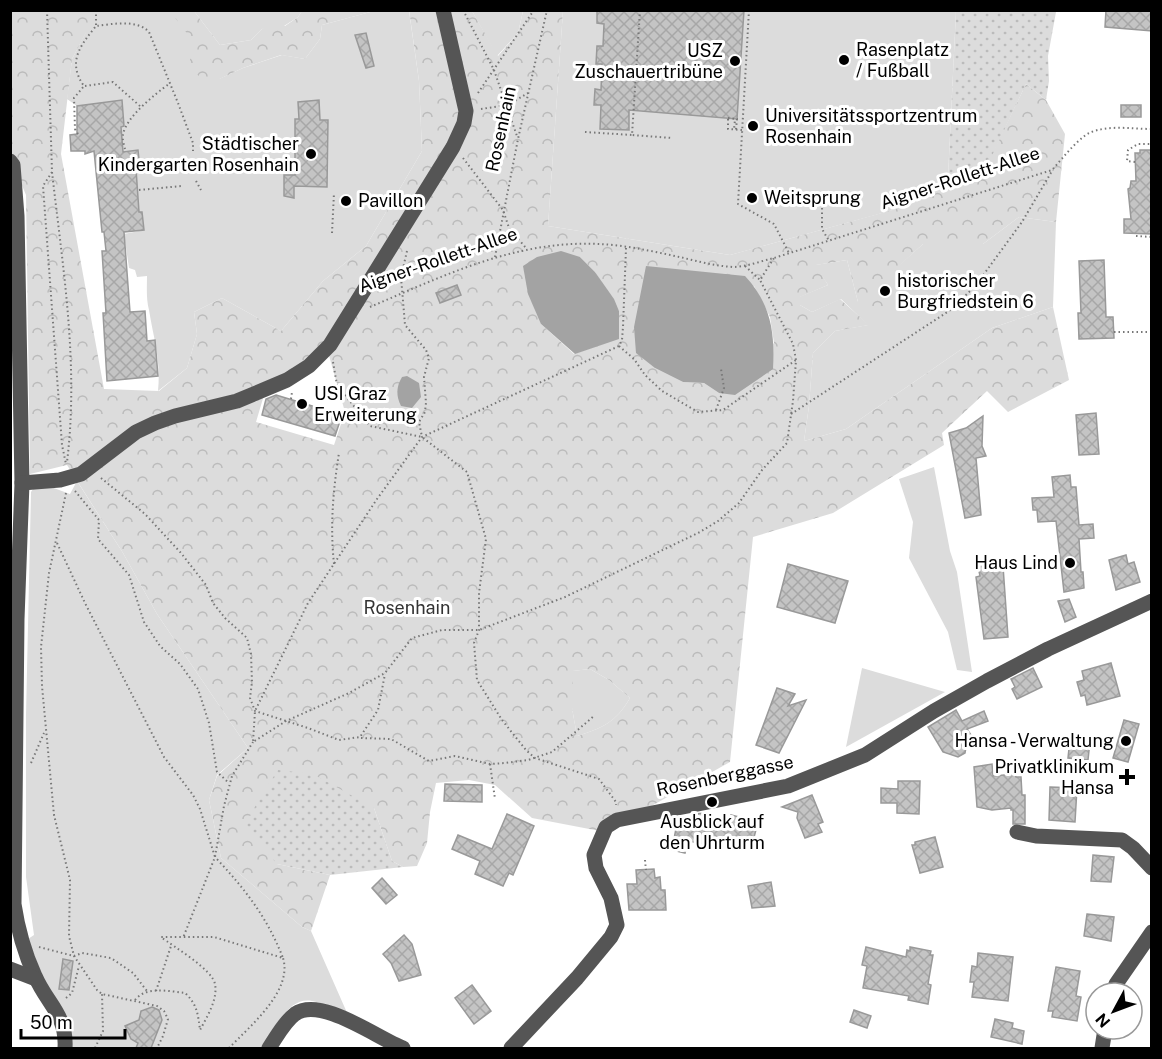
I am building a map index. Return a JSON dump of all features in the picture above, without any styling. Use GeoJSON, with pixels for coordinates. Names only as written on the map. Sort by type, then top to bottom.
{"type":"FeatureCollection","features":[{"type":"Feature","properties":{"kind":"street"},"geometry":{"type":"LineString","coordinates":[[443,10],[466,111]]}},
{"type":"Feature","properties":{"kind":"street","name":"Aigner-Rollett-Allee"},"geometry":{"type":"LineString","coordinates":[[74,476],[136,432],[155,423],[237,401],[287,380],[309,366],[330,345],[453,147],[464,123],[466,111]]}},
{"type":"Feature","properties":{"kind":"street"},"geometry":{"type":"LineString","coordinates":[[10,160],[13,165],[17,216],[22,483],[18,574],[12,906],[19,936],[36,979],[64,1025],[65,1048]]}},
{"type":"Feature","properties":{"kind":"street"},"geometry":{"type":"LineString","coordinates":[[22,483],[74,476]]}},
{"type":"Feature","properties":{"kind":"street","name":"Rosenberggasse"},"geometry":{"type":"LineString","coordinates":[[617,820],[788,786],[866,755],[934,711],[987,681],[1048,649],[1152,601]]}},
{"type":"Feature","properties":{"kind":"street"},"geometry":{"type":"LineString","coordinates":[[511,1048],[577,978],[611,937],[617,925],[611,898],[596,868],[594,855],[606,826],[617,820]]}},
{"type":"Feature","properties":{"kind":"street"},"geometry":{"type":"LineString","coordinates":[[1017,832],[1036,836],[1122,840],[1152,868]]}},
{"type":"Feature","properties":{"kind":"street"},"geometry":{"type":"LineString","coordinates":[[1118,981],[1149,941]]}},
{"type":"Feature","properties":{"kind":"street"},"geometry":{"type":"LineString","coordinates":[[10,969],[36,979]]}},
{"type":"Feature","properties":{"kind":"street"},"geometry":{"type":"LineString","coordinates":[[269,1048],[295,1014],[308,1009],[320,1010],[348,1021],[403,1048]]}},
{"type":"Feature","properties":{"kind":"path"},"geometry":{"type":"LineString","coordinates":[[47,10],[52,172],[69,310],[72,394],[67,468],[62,445],[43,186],[52,172]]}},
{"type":"Feature","properties":{"kind":"path"},"geometry":{"type":"LineString","coordinates":[[84,86],[77,76],[75,62],[85,40],[96,26],[96,10]]}},
{"type":"Feature","properties":{"kind":"path"},"geometry":{"type":"LineString","coordinates":[[463,10],[494,70],[518,139]]}},
{"type":"Feature","properties":{"kind":"path"},"geometry":{"type":"LineString","coordinates":[[466,111],[534,10]]}},
{"type":"Feature","properties":{"kind":"path","name":"Rosenhain"},"geometry":{"type":"LineString","coordinates":[[495,257],[503,210],[547,10]]}},
{"type":"Feature","properties":{"kind":"path"},"geometry":{"type":"LineString","coordinates":[[632,135],[640,10]]}},
{"type":"Feature","properties":{"kind":"path"},"geometry":{"type":"LineString","coordinates":[[749,10],[738,204],[774,224],[789,253]]}},
{"type":"Feature","properties":{"kind":"path"},"geometry":{"type":"LineString","coordinates":[[96,26],[133,24],[147,29],[158,50],[193,143],[193,151]]}},
{"type":"Feature","properties":{"kind":"path"},"geometry":{"type":"LineString","coordinates":[[741,47],[747,47]]}},
{"type":"Feature","properties":{"kind":"path"},"geometry":{"type":"LineString","coordinates":[[78,134],[75,129],[74,98],[84,86],[113,82],[141,107]]}},
{"type":"Feature","properties":{"kind":"path"},"geometry":{"type":"LineString","coordinates":[[124,150],[123,133],[141,107],[170,84]]}},
{"type":"Feature","properties":{"kind":"path"},"geometry":{"type":"LineString","coordinates":[[466,111],[508,105],[529,93]]}},
{"type":"Feature","properties":{"kind":"path"},"geometry":{"type":"LineString","coordinates":[[738,102],[744,102]]}},
{"type":"Feature","properties":{"kind":"path"},"geometry":{"type":"LineString","coordinates":[[738,108],[744,108]]}},
{"type":"Feature","properties":{"kind":"path"},"geometry":{"type":"LineString","coordinates":[[735,120],[734,129],[736,129],[737,118],[728,118],[728,129],[742,130]]}},
{"type":"Feature","properties":{"kind":"path","name":"Aigner-Rollett-Allee"},"geometry":{"type":"LineString","coordinates":[[353,309],[367,308],[495,257],[527,249],[571,244],[600,244],[736,267],[774,258],[1053,170],[1083,137],[1092,131],[1152,129]]}},
{"type":"Feature","properties":{"kind":"path"},"geometry":{"type":"LineString","coordinates":[[585,132],[672,138]]}},
{"type":"Feature","properties":{"kind":"path"},"geometry":{"type":"LineString","coordinates":[[1135,162],[1127,161],[1128,150],[1138,144],[1152,144]]}},
{"type":"Feature","properties":{"kind":"path"},"geometry":{"type":"LineString","coordinates":[[453,147],[468,163],[503,210],[509,228],[527,249]]}},
{"type":"Feature","properties":{"kind":"path"},"geometry":{"type":"LineString","coordinates":[[791,414],[952,309],[976,285],[1022,222],[1053,170]]}},
{"type":"Feature","properties":{"kind":"path"},"geometry":{"type":"LineString","coordinates":[[196,181],[201,190]]}},
{"type":"Feature","properties":{"kind":"path"},"geometry":{"type":"LineString","coordinates":[[139,190],[182,186]]}},
{"type":"Feature","properties":{"kind":"path"},"geometry":{"type":"LineString","coordinates":[[332,232],[334,193]]}},
{"type":"Feature","properties":{"kind":"path"},"geometry":{"type":"LineString","coordinates":[[822,208],[822,229],[829,241]]}},
{"type":"Feature","properties":{"kind":"path"},"geometry":{"type":"LineString","coordinates":[[1136,236],[1152,237]]}},
{"type":"Feature","properties":{"kind":"path"},"geometry":{"type":"LineString","coordinates":[[409,244],[401,277],[405,325],[426,350],[429,358],[424,377],[425,412],[419,422],[422,437]]}},
{"type":"Feature","properties":{"kind":"path"},"geometry":{"type":"LineString","coordinates":[[253,742],[255,711],[308,603],[377,499],[422,437],[619,346],[623,327],[626,248]]}},
{"type":"Feature","properties":{"kind":"path"},"geometry":{"type":"LineString","coordinates":[[760,280],[774,258]]}},
{"type":"Feature","properties":{"kind":"path"},"geometry":{"type":"LineString","coordinates":[[183,938],[216,857],[230,784],[241,760],[253,742],[286,721],[349,693],[385,673],[412,638],[442,630],[479,630],[565,597],[718,521],[739,503],[762,470],[787,443],[796,360],[793,344],[760,280],[744,265]]}},
{"type":"Feature","properties":{"kind":"path"},"geometry":{"type":"LineString","coordinates":[[1114,332],[1152,332]]}},
{"type":"Feature","properties":{"kind":"path"},"geometry":{"type":"LineString","coordinates":[[330,345],[337,385],[370,426],[422,437],[467,472],[486,539],[479,593],[479,630],[474,643],[477,680],[502,720],[535,758],[599,779],[616,802],[617,820]]}},
{"type":"Feature","properties":{"kind":"path"},"geometry":{"type":"LineString","coordinates":[[619,346],[634,359],[645,375],[662,391],[698,412],[723,410],[796,360]]}},
{"type":"Feature","properties":{"kind":"path"},"geometry":{"type":"LineString","coordinates":[[716,411],[724,388],[721,369]]}},
{"type":"Feature","properties":{"kind":"path"},"geometry":{"type":"LineString","coordinates":[[334,564],[331,538],[332,504],[339,453]]}},
{"type":"Feature","properties":{"kind":"path"},"geometry":{"type":"LineString","coordinates":[[74,476],[95,475],[102,479],[145,514],[199,574],[213,603],[225,618],[247,638],[251,654],[250,698],[255,711]]}},
{"type":"Feature","properties":{"kind":"path"},"geometry":{"type":"LineString","coordinates":[[74,476],[49,573],[41,647],[45,730],[54,815],[70,880],[69,936],[74,956],[102,994],[157,1006],[164,1011],[168,1019],[157,1048]]}},
{"type":"Feature","properties":{"kind":"path"},"geometry":{"type":"LineString","coordinates":[[74,476],[99,520],[98,539],[129,575],[144,622],[160,646],[180,664],[198,689],[209,723],[217,772],[230,784]]}},
{"type":"Feature","properties":{"kind":"path"},"geometry":{"type":"LineString","coordinates":[[56,541],[164,757],[200,808],[216,857],[255,902],[283,958],[284,981],[277,995],[230,1048]]}},
{"type":"Feature","properties":{"kind":"path"},"geometry":{"type":"LineString","coordinates":[[360,737],[378,710],[385,673]]}},
{"type":"Feature","properties":{"kind":"path"},"geometry":{"type":"LineString","coordinates":[[255,711],[339,740],[360,737],[391,739],[429,760],[455,756],[490,764],[535,758],[552,752],[594,716]]}},
{"type":"Feature","properties":{"kind":"path"},"geometry":{"type":"LineString","coordinates":[[31,763],[45,730]]}},
{"type":"Feature","properties":{"kind":"path"},"geometry":{"type":"LineString","coordinates":[[490,764],[495,799]]}},
{"type":"Feature","properties":{"kind":"path"},"geometry":{"type":"LineString","coordinates":[[645,860],[646,870]]}},
{"type":"Feature","properties":{"kind":"path"},"geometry":{"type":"LineString","coordinates":[[134,1001],[140,994],[147,991],[185,993],[198,1010],[200,1029],[213,1001],[215,982],[206,970],[161,937],[213,937],[283,958]]}},
{"type":"Feature","properties":{"kind":"path"},"geometry":{"type":"LineString","coordinates":[[156,991],[171,944]]}},
{"type":"Feature","properties":{"kind":"path"},"geometry":{"type":"LineString","coordinates":[[30,945],[74,956],[82,953],[111,958],[133,973],[147,991]]}},
{"type":"Feature","properties":{"kind":"path"},"geometry":{"type":"LineString","coordinates":[[69,997],[80,964]]}},
{"type":"Feature","properties":{"kind":"path"},"geometry":{"type":"LineString","coordinates":[[95,1048],[103,1031],[102,994]]}},
{"type":"Feature","properties":{"kind":"green space","name":"Rosenhain"},"geometry":{"type":"Polygon","coordinates":[[[409,10],[472,11],[498,56],[518,33],[523,11],[563,11],[548,226],[730,255],[896,209],[948,177],[987,164],[1026,84],[1046,100],[1065,134],[1056,222],[1019,217],[983,244],[923,244],[886,278],[883,310],[858,302],[847,260],[816,265],[828,285],[800,297],[800,305],[812,312],[840,299],[869,325],[835,331],[813,353],[804,441],[846,429],[992,328],[1053,307],[1069,380],[1008,412],[987,391],[942,433],[944,445],[833,513],[753,537],[730,762],[605,832],[532,818],[495,785],[469,780],[436,783],[427,843],[417,866],[403,867],[392,861],[374,808],[277,864],[330,875],[311,931],[302,927],[221,858],[209,800],[217,776],[248,748],[157,614],[123,553],[67,465],[30,474],[26,195],[11,159],[10,11],[93,11],[90,25],[72,59],[61,154],[104,389],[159,391],[187,368],[197,334],[194,312],[222,298],[281,331],[323,281],[366,246],[422,151],[419,81],[409,10]],[[580,257],[541,324],[574,354],[619,338],[619,311],[595,272],[580,257]],[[754,286],[655,368],[683,382],[704,383],[719,393],[774,343],[770,317],[754,286]],[[328,352],[264,395],[256,422],[334,445],[345,412],[328,352]],[[590,669],[573,671],[572,708],[577,736],[608,723],[630,698],[609,680],[590,669]]]}},
{"type":"Feature","properties":{"kind":"green space"},"geometry":{"type":"Polygon","coordinates":[[[79,11],[178,11],[219,79],[282,55],[305,59],[320,39],[322,25],[374,11],[409,11],[419,81],[422,151],[366,246],[323,281],[281,331],[222,298],[194,312],[197,334],[187,368],[158,391],[158,359],[147,302],[147,276],[137,277],[135,270],[129,268],[124,234],[144,230],[142,212],[139,212],[136,169],[140,169],[138,150],[121,152],[121,127],[124,126],[122,101],[77,106],[67,99],[72,59],[86,32],[79,11]]]}},
{"type":"Feature","properties":{"kind":"green space"},"geometry":{"type":"Polygon","coordinates":[[[170,11],[194,11],[220,45],[251,40],[262,29],[275,22],[285,26],[298,17],[302,11],[374,11],[322,25],[320,39],[305,59],[281,55],[243,68],[211,83],[189,70],[192,40],[170,11]]]}},
{"type":"Feature","properties":{"kind":"green space"},"geometry":{"type":"Polygon","coordinates":[[[194,11],[302,11],[298,17],[284,26],[262,29],[251,40],[220,45],[194,11]]]}},
{"type":"Feature","properties":{"kind":"green space"},"geometry":{"type":"Polygon","coordinates":[[[472,11],[523,11],[518,33],[497,56],[472,11]]]}},
{"type":"Feature","properties":{"kind":"green space","name":"Universitätssportzentrum Rosenhain"},"geometry":{"type":"Polygon","coordinates":[[[563,11],[956,11],[948,177],[897,209],[730,255],[548,226],[563,11]]]}},
{"type":"Feature","properties":{"kind":"green space"},"geometry":{"type":"Polygon","coordinates":[[[956,11],[1056,12],[1048,56],[1049,81],[1046,100],[1026,84],[988,164],[948,177],[956,11]]]}},
{"type":"Feature","properties":{"kind":"green space"},"geometry":{"type":"Polygon","coordinates":[[[1019,217],[1056,222],[1053,307],[992,328],[846,429],[804,441],[813,353],[835,331],[868,325],[841,299],[812,312],[800,305],[799,297],[828,285],[815,265],[847,260],[858,302],[923,244],[983,244],[1019,217]]]}},
{"type":"Feature","properties":{"kind":"green space"},"geometry":{"type":"Polygon","coordinates":[[[934,467],[950,551],[957,572],[972,672],[957,670],[948,632],[909,558],[913,522],[899,479],[934,467]]]}},
{"type":"Feature","properties":{"kind":"green space"},"geometry":{"type":"Polygon","coordinates":[[[77,481],[123,553],[157,614],[248,748],[217,775],[209,800],[221,858],[302,927],[311,931],[348,1015],[312,1001],[295,1004],[288,1009],[261,1048],[65,1048],[54,1006],[28,939],[34,935],[26,877],[26,715],[31,492],[33,489],[51,487],[70,494],[77,481]]]}},
{"type":"Feature","properties":{"kind":"green space"},"geometry":{"type":"Polygon","coordinates":[[[862,668],[945,692],[846,747],[862,668]]]}},
{"type":"Feature","properties":{"kind":"green space"},"geometry":{"type":"Polygon","coordinates":[[[590,669],[609,680],[630,698],[608,723],[577,736],[572,708],[572,671],[590,669]]]}},
{"type":"Feature","properties":{"kind":"green space"},"geometry":{"type":"Polygon","coordinates":[[[278,770],[313,774],[374,808],[392,861],[403,867],[330,875],[277,864],[245,826],[260,797],[278,770]]]}},
{"type":"Feature","properties":{"kind":"shaded area"},"geometry":{"type":"Polygon","coordinates":[[[561,251],[580,257],[595,272],[614,299],[619,311],[619,339],[575,354],[541,324],[528,294],[523,266],[537,257],[561,251]]]}},
{"type":"Feature","properties":{"kind":"shaded area"},"geometry":{"type":"Polygon","coordinates":[[[646,266],[745,276],[761,297],[770,319],[773,369],[735,395],[719,393],[704,383],[683,382],[655,368],[636,353],[634,327],[646,266]]]}},
{"type":"Feature","properties":{"kind":"shaded area"},"geometry":{"type":"Polygon","coordinates":[[[407,376],[419,383],[421,397],[412,408],[401,406],[398,395],[400,381],[402,377],[407,376]]]}},
{"type":"Feature","properties":{"kind":"building","name":"Universitätssportzentrum Rosenhain"},"geometry":{"type":"Polygon","coordinates":[[[597,10],[744,10],[737,119],[629,110],[629,130],[600,129],[601,105],[594,105],[595,89],[601,90],[602,64],[596,64],[597,46],[603,46],[604,24],[597,23],[597,10]]]}},
{"type":"Feature","properties":{"kind":"building"},"geometry":{"type":"Polygon","coordinates":[[[1106,10],[1152,10],[1152,31],[1105,27],[1106,10]]]}},
{"type":"Feature","properties":{"kind":"building"},"geometry":{"type":"Polygon","coordinates":[[[366,33],[374,66],[366,68],[355,35],[366,33]]]}},
{"type":"Feature","properties":{"kind":"building"},"geometry":{"type":"Polygon","coordinates":[[[122,100],[123,152],[138,150],[140,169],[136,169],[139,212],[142,212],[144,230],[124,232],[130,312],[145,311],[147,341],[155,340],[158,376],[107,381],[102,251],[106,251],[94,151],[85,154],[85,151],[71,151],[70,135],[77,134],[77,106],[122,100]]]}},
{"type":"Feature","properties":{"kind":"building","name":"Städtischer Kindergarten Rosenhain"},"geometry":{"type":"Polygon","coordinates":[[[319,100],[320,120],[328,120],[327,187],[294,186],[294,198],[284,196],[284,175],[295,175],[295,119],[299,119],[298,102],[319,100]]]}},
{"type":"Feature","properties":{"kind":"building"},"geometry":{"type":"Polygon","coordinates":[[[1121,105],[1141,105],[1141,117],[1121,117],[1121,105]]]}},
{"type":"Feature","properties":{"kind":"building"},"geometry":{"type":"Polygon","coordinates":[[[1140,150],[1152,150],[1152,234],[1124,233],[1124,219],[1131,219],[1128,189],[1131,181],[1136,181],[1135,153],[1140,153],[1140,150]]]}},
{"type":"Feature","properties":{"kind":"building"},"geometry":{"type":"Polygon","coordinates":[[[1104,260],[1106,317],[1113,317],[1114,338],[1079,339],[1078,313],[1081,313],[1079,261],[1104,260]]]}},
{"type":"Feature","properties":{"kind":"building"},"geometry":{"type":"Polygon","coordinates":[[[457,285],[461,295],[440,303],[436,293],[457,285]]]}},
{"type":"Feature","properties":{"kind":"building"},"geometry":{"type":"Polygon","coordinates":[[[276,395],[342,415],[335,436],[262,415],[266,399],[276,395]]]}},
{"type":"Feature","properties":{"kind":"building"},"geometry":{"type":"Polygon","coordinates":[[[1096,413],[1099,454],[1079,455],[1076,415],[1096,413]]]}},
{"type":"Feature","properties":{"kind":"building"},"geometry":{"type":"Polygon","coordinates":[[[983,416],[982,446],[986,456],[976,458],[981,515],[965,518],[949,433],[966,428],[983,416]]]}},
{"type":"Feature","properties":{"kind":"building"},"geometry":{"type":"Polygon","coordinates":[[[1070,475],[1071,487],[1076,487],[1079,525],[1093,524],[1094,538],[1079,539],[1084,588],[1064,592],[1056,521],[1038,522],[1037,510],[1033,510],[1032,498],[1054,497],[1052,477],[1070,475]]]}},
{"type":"Feature","properties":{"kind":"building"},"geometry":{"type":"Polygon","coordinates":[[[1126,555],[1128,564],[1134,562],[1140,582],[1116,590],[1109,560],[1126,555]]]}},
{"type":"Feature","properties":{"kind":"building"},"geometry":{"type":"Polygon","coordinates":[[[788,564],[848,581],[835,623],[777,607],[788,564]]]}},
{"type":"Feature","properties":{"kind":"building"},"geometry":{"type":"Polygon","coordinates":[[[978,566],[1003,566],[1008,637],[984,639],[976,577],[980,576],[978,566]]]}},
{"type":"Feature","properties":{"kind":"building"},"geometry":{"type":"Polygon","coordinates":[[[1069,599],[1076,617],[1065,622],[1058,601],[1069,599]]]}},
{"type":"Feature","properties":{"kind":"building"},"geometry":{"type":"Polygon","coordinates":[[[1111,663],[1120,696],[1087,705],[1085,695],[1081,696],[1077,682],[1084,680],[1082,671],[1111,663]]]}},
{"type":"Feature","properties":{"kind":"building"},"geometry":{"type":"Polygon","coordinates":[[[1033,668],[1042,687],[1017,699],[1012,689],[1015,687],[1011,679],[1033,668]]]}},
{"type":"Feature","properties":{"kind":"building"},"geometry":{"type":"Polygon","coordinates":[[[777,688],[795,694],[788,706],[806,700],[779,753],[756,745],[777,688]]]}},
{"type":"Feature","properties":{"kind":"building"},"geometry":{"type":"Polygon","coordinates":[[[956,710],[962,721],[984,711],[988,721],[967,729],[971,735],[963,740],[966,747],[965,753],[958,757],[943,752],[928,727],[956,710]]]}},
{"type":"Feature","properties":{"kind":"building","name":"Hansa - Verwaltung"},"geometry":{"type":"Polygon","coordinates":[[[1124,720],[1139,724],[1128,762],[1113,758],[1124,720]]]}},
{"type":"Feature","properties":{"kind":"building"},"geometry":{"type":"Polygon","coordinates":[[[1070,739],[1090,741],[1088,760],[1068,758],[1070,739]]]}},
{"type":"Feature","properties":{"kind":"building"},"geometry":{"type":"Polygon","coordinates":[[[992,764],[993,776],[1015,774],[1016,777],[1021,777],[1022,795],[1025,795],[1025,824],[1013,824],[1011,808],[992,810],[977,807],[974,767],[992,764]]]}},
{"type":"Feature","properties":{"kind":"building"},"geometry":{"type":"Polygon","coordinates":[[[898,781],[920,781],[919,814],[897,813],[897,803],[881,803],[881,788],[898,789],[898,781]]]}},
{"type":"Feature","properties":{"kind":"building"},"geometry":{"type":"Polygon","coordinates":[[[445,784],[482,785],[482,802],[444,801],[445,784]]]}},
{"type":"Feature","properties":{"kind":"building"},"geometry":{"type":"Polygon","coordinates":[[[1050,787],[1077,788],[1075,822],[1049,820],[1050,787]]]}},
{"type":"Feature","properties":{"kind":"building"},"geometry":{"type":"Polygon","coordinates":[[[812,795],[823,822],[818,824],[822,832],[805,838],[797,818],[798,812],[782,807],[812,795]]]}},
{"type":"Feature","properties":{"kind":"building"},"geometry":{"type":"Polygon","coordinates":[[[709,813],[707,821],[728,825],[731,815],[758,822],[752,845],[748,846],[706,835],[704,844],[688,841],[685,853],[672,850],[677,823],[692,827],[695,814],[709,813]]]}},
{"type":"Feature","properties":{"kind":"building"},"geometry":{"type":"Polygon","coordinates":[[[507,814],[534,826],[513,875],[509,873],[503,886],[475,874],[480,861],[452,849],[458,835],[492,849],[507,814]]]}},
{"type":"Feature","properties":{"kind":"building"},"geometry":{"type":"Polygon","coordinates":[[[935,837],[943,867],[920,873],[912,845],[915,845],[915,842],[935,837]]]}},
{"type":"Feature","properties":{"kind":"building"},"geometry":{"type":"Polygon","coordinates":[[[1093,855],[1114,857],[1111,882],[1091,881],[1093,855]]]}},
{"type":"Feature","properties":{"kind":"building"},"geometry":{"type":"Polygon","coordinates":[[[654,869],[655,878],[660,877],[661,890],[665,890],[666,910],[629,910],[627,884],[637,884],[636,870],[654,869]]]}},
{"type":"Feature","properties":{"kind":"building"},"geometry":{"type":"Polygon","coordinates":[[[382,878],[397,895],[386,904],[372,888],[382,878]]]}},
{"type":"Feature","properties":{"kind":"building"},"geometry":{"type":"Polygon","coordinates":[[[771,882],[775,906],[752,908],[748,886],[771,882]]]}},
{"type":"Feature","properties":{"kind":"building"},"geometry":{"type":"Polygon","coordinates":[[[1087,914],[1114,917],[1111,941],[1084,936],[1087,914]]]}},
{"type":"Feature","properties":{"kind":"building"},"geometry":{"type":"Polygon","coordinates":[[[404,935],[412,944],[421,975],[399,981],[391,963],[383,954],[404,935]]]}},
{"type":"Feature","properties":{"kind":"building"},"geometry":{"type":"Polygon","coordinates":[[[866,947],[906,957],[910,947],[931,951],[930,955],[933,955],[928,984],[931,985],[928,1004],[908,1000],[909,996],[863,988],[867,966],[862,965],[866,947]]]}},
{"type":"Feature","properties":{"kind":"building"},"geometry":{"type":"Polygon","coordinates":[[[978,953],[1013,957],[1008,1001],[972,997],[974,982],[970,982],[972,966],[977,967],[978,953]]]}},
{"type":"Feature","properties":{"kind":"building"},"geometry":{"type":"Polygon","coordinates":[[[63,959],[73,961],[69,990],[59,989],[63,959]]]}},
{"type":"Feature","properties":{"kind":"building"},"geometry":{"type":"Polygon","coordinates":[[[1056,967],[1080,971],[1076,996],[1081,997],[1077,1021],[1052,1017],[1053,1011],[1048,1011],[1056,967]]]}},
{"type":"Feature","properties":{"kind":"building"},"geometry":{"type":"Polygon","coordinates":[[[472,985],[491,1011],[474,1024],[455,998],[472,985]]]}},
{"type":"Feature","properties":{"kind":"building"},"geometry":{"type":"Polygon","coordinates":[[[152,1007],[159,1010],[162,1020],[151,1048],[136,1048],[138,1043],[131,1039],[125,1026],[139,1020],[141,1011],[152,1007]]]}},
{"type":"Feature","properties":{"kind":"building"},"geometry":{"type":"Polygon","coordinates":[[[854,1010],[871,1016],[867,1028],[850,1022],[854,1010]]]}},
{"type":"Feature","properties":{"kind":"building"},"geometry":{"type":"Polygon","coordinates":[[[995,1019],[1013,1023],[1012,1028],[1024,1031],[1022,1044],[991,1037],[995,1019]]]}},
{"type":"Feature","properties":{"kind":"place","name":"Rasenplatz / Fußball"},"geometry":{"type":"Point","coordinates":[844,60]}},
{"type":"Feature","properties":{"kind":"place","name":"USZ Zuschauertribüne"},"geometry":{"type":"Point","coordinates":[735,61]}},
{"type":"Feature","properties":{"kind":"place","name":"Universitätssportzentrum Rosenhain"},"geometry":{"type":"Point","coordinates":[753,126]}},
{"type":"Feature","properties":{"kind":"place","name":"Städtischer Kindergarten Rosenhain"},"geometry":{"type":"Point","coordinates":[311,154]}},
{"type":"Feature","properties":{"kind":"place","name":"Weitsprung"},"geometry":{"type":"Point","coordinates":[752,198]}},
{"type":"Feature","properties":{"kind":"place","name":"Pavillon"},"geometry":{"type":"Point","coordinates":[346,201]}},
{"type":"Feature","properties":{"kind":"place","name":"historischer Burgfriedstein 6"},"geometry":{"type":"Point","coordinates":[885,291]}},
{"type":"Feature","properties":{"kind":"place","name":"USI Graz Erweiterung"},"geometry":{"type":"Point","coordinates":[302,404]}},
{"type":"Feature","properties":{"kind":"place","name":"Haus Lind"},"geometry":{"type":"Point","coordinates":[1070,563]}},
{"type":"Feature","properties":{"kind":"place","name":"Hansa - Verwaltung"},"geometry":{"type":"Point","coordinates":[1126,741]}},
{"type":"Feature","properties":{"kind":"place","name":"Privatklinikum Hansa"},"geometry":{"type":"Point","coordinates":[1127,777]}},
{"type":"Feature","properties":{"kind":"place","name":"Ausblick auf den Uhrturm"},"geometry":{"type":"Point","coordinates":[712,802]}}]}
